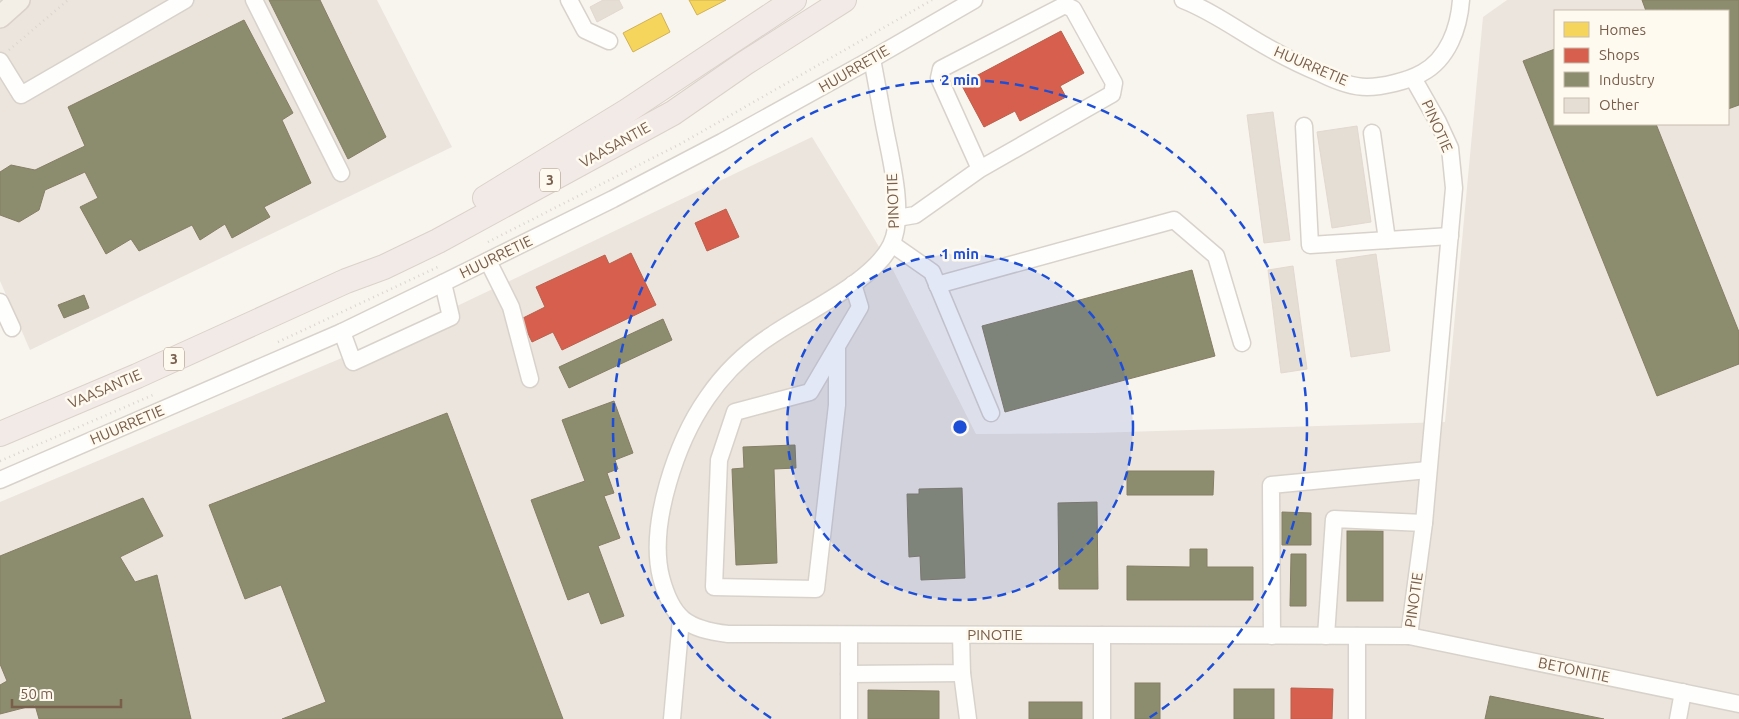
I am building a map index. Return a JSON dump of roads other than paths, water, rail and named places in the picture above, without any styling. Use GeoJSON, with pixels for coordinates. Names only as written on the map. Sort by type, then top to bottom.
{"type":"FeatureCollection","features":[{"type":"Feature","properties":{"kind":"highway","name":"VAASANTIE"},"geometry":{"type":"LineString","coordinates":[[346,281],[390,251],[468,209],[627,111],[794,0]]}},
{"type":"Feature","properties":{"kind":"highway","name":"VAASANTIE"},"geometry":{"type":"LineString","coordinates":[[0,434],[137,376],[346,281],[384,267],[438,241],[673,113],[745,63],[844,0]]}},
{"type":"Feature","properties":{"kind":"street"},"geometry":{"type":"LineString","coordinates":[[4,56],[21,95],[185,0]]}},
{"type":"Feature","properties":{"kind":"street"},"geometry":{"type":"LineString","coordinates":[[254,0],[341,173]]}},
{"type":"Feature","properties":{"kind":"street"},"geometry":{"type":"LineString","coordinates":[[569,0],[585,30],[609,41]]}},
{"type":"Feature","properties":{"kind":"street","name":"HUURRETIE"},"geometry":{"type":"LineString","coordinates":[[0,480],[342,332],[488,261],[621,195],[872,59],[974,0]]}},
{"type":"Feature","properties":{"kind":"street","name":"HUURRETIE"},"geometry":{"type":"LineString","coordinates":[[1183,0],[1226,22],[1284,56],[1343,83],[1367,87],[1413,78],[1430,69],[1444,54],[1454,33],[1461,0]]}},
{"type":"Feature","properties":{"kind":"street"},"geometry":{"type":"LineString","coordinates":[[897,218],[915,215],[980,169],[1112,94],[1114,83],[1073,9],[1065,5],[941,69],[939,78],[980,169]]}},
{"type":"Feature","properties":{"kind":"street","name":"PINOTIE"},"geometry":{"type":"LineString","coordinates":[[872,59],[895,182],[897,218],[892,244],[880,262],[853,284],[746,353],[707,397],[694,420],[668,482],[661,513],[658,540],[660,571],[666,595],[681,619],[704,631],[728,634],[849,635],[1409,636],[1424,523],[1454,188],[1450,148],[1438,122],[1413,78]]}},
{"type":"Feature","properties":{"kind":"street"},"geometry":{"type":"LineString","coordinates":[[1304,126],[1310,245],[1450,236]]}},
{"type":"Feature","properties":{"kind":"street"},"geometry":{"type":"LineString","coordinates":[[1372,133],[1387,240]]}},
{"type":"Feature","properties":{"kind":"street"},"geometry":{"type":"LineString","coordinates":[[937,285],[1174,220],[1216,256],[1242,343]]}},
{"type":"Feature","properties":{"kind":"street"},"geometry":{"type":"LineString","coordinates":[[892,244],[932,272],[991,412]]}},
{"type":"Feature","properties":{"kind":"street"},"geometry":{"type":"LineString","coordinates":[[488,261],[510,307],[530,380]]}},
{"type":"Feature","properties":{"kind":"street"},"geometry":{"type":"LineString","coordinates":[[342,332],[353,362],[451,317],[443,283]]}},
{"type":"Feature","properties":{"kind":"street"},"geometry":{"type":"LineString","coordinates":[[836,347],[838,405],[816,588],[714,588],[719,460],[735,412],[810,392],[836,347],[860,307],[853,284]]}},
{"type":"Feature","properties":{"kind":"street"},"geometry":{"type":"LineString","coordinates":[[0,302],[12,328]]}},
{"type":"Feature","properties":{"kind":"street"},"geometry":{"type":"LineString","coordinates":[[1272,636],[1271,485],[1428,470]]}},
{"type":"Feature","properties":{"kind":"street"},"geometry":{"type":"LineString","coordinates":[[1326,636],[1334,520],[1424,523]]}},
{"type":"Feature","properties":{"kind":"street"},"geometry":{"type":"LineString","coordinates":[[672,719],[681,619]]}},
{"type":"Feature","properties":{"kind":"street"},"geometry":{"type":"LineString","coordinates":[[849,635],[849,719]]}},
{"type":"Feature","properties":{"kind":"street"},"geometry":{"type":"LineString","coordinates":[[961,635],[962,673],[968,719]]}},
{"type":"Feature","properties":{"kind":"street"},"geometry":{"type":"LineString","coordinates":[[1102,635],[1102,719]]}},
{"type":"Feature","properties":{"kind":"street"},"geometry":{"type":"LineString","coordinates":[[1357,636],[1357,719]]}},
{"type":"Feature","properties":{"kind":"street","name":"BETONITIE"},"geometry":{"type":"LineString","coordinates":[[1409,636],[1739,704]]}},
{"type":"Feature","properties":{"kind":"street"},"geometry":{"type":"LineString","coordinates":[[849,674],[962,673]]}},
{"type":"Feature","properties":{"kind":"street"},"geometry":{"type":"LineString","coordinates":[[1678,719],[1683,692]]}}]}
